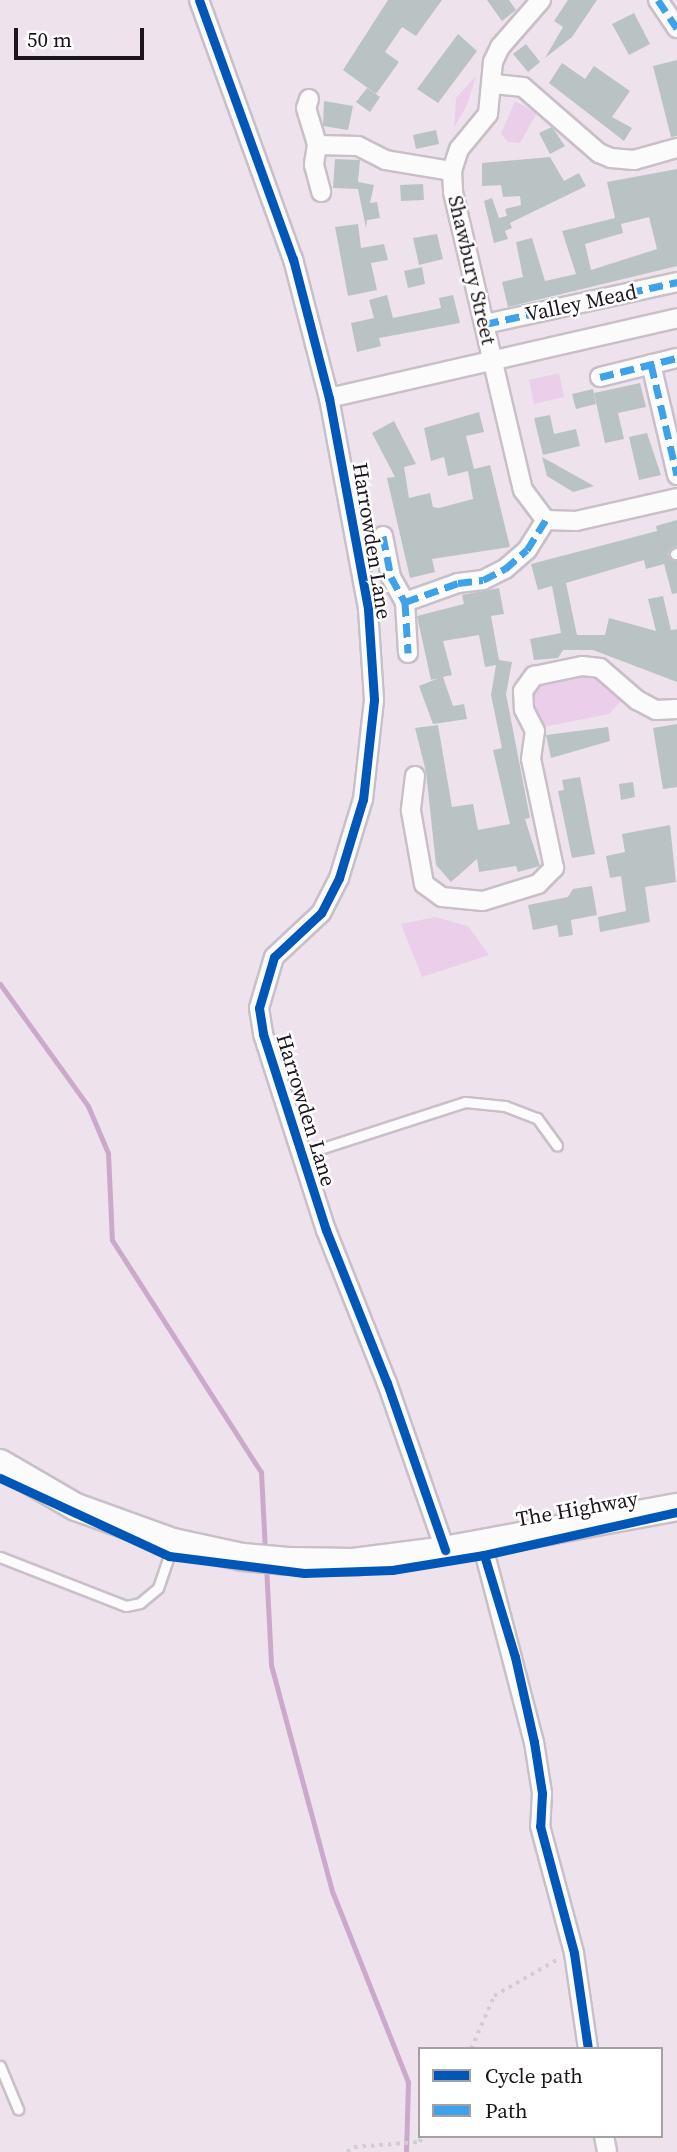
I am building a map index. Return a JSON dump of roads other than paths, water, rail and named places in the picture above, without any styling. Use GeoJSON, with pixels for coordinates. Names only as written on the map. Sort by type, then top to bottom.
{"type":"FeatureCollection","features":[{"type":"Feature","properties":{"kind":"main road","name":"The Highway"},"geometry":{"type":"LineString","coordinates":[[0,1463],[37,1487],[88,1512],[173,1542],[243,1557],[288,1561],[353,1562],[445,1550],[677,1507]]}},
{"type":"Feature","properties":{"kind":"street","name":"Harrowden Lane"},"geometry":{"type":"LineString","coordinates":[[199,0],[293,259],[329,398],[368,608],[372,736],[363,799],[339,878],[321,913],[274,957],[263,984],[260,1008],[263,1034],[300,1155],[445,1550]]}},
{"type":"Feature","properties":{"kind":"street","name":"Shawbury Street"},"geometry":{"type":"LineString","coordinates":[[541,0],[500,47],[493,62],[494,84],[488,114],[459,149],[452,172],[523,490],[546,520]]}},
{"type":"Feature","properties":{"kind":"street"},"geometry":{"type":"LineString","coordinates":[[668,6],[677,29]]}},
{"type":"Feature","properties":{"kind":"street"},"geometry":{"type":"LineString","coordinates":[[494,84],[523,87],[599,153],[611,158],[634,160],[677,148]]}},
{"type":"Feature","properties":{"kind":"street"},"geometry":{"type":"LineString","coordinates":[[309,99],[308,123],[317,145],[314,165],[321,192]]}},
{"type":"Feature","properties":{"kind":"street"},"geometry":{"type":"LineString","coordinates":[[317,145],[358,146],[386,160],[452,172]]}},
{"type":"Feature","properties":{"kind":"street","name":"Valley Mead"},"geometry":{"type":"LineString","coordinates":[[485,324],[677,282]]}},
{"type":"Feature","properties":{"kind":"street"},"geometry":{"type":"LineString","coordinates":[[329,398],[677,318]]}},
{"type":"Feature","properties":{"kind":"street"},"geometry":{"type":"LineString","coordinates":[[600,377],[677,358]]}},
{"type":"Feature","properties":{"kind":"street"},"geometry":{"type":"LineString","coordinates":[[651,364],[677,475]]}},
{"type":"Feature","properties":{"kind":"street"},"geometry":{"type":"LineString","coordinates":[[405,602],[458,583],[483,580],[505,569],[527,550],[546,520],[576,521],[677,498]]}},
{"type":"Feature","properties":{"kind":"street"},"geometry":{"type":"LineString","coordinates":[[383,536],[391,577],[405,602],[408,653]]}},
{"type":"Feature","properties":{"kind":"street"},"geometry":{"type":"LineString","coordinates":[[415,776],[403,812],[424,884],[442,897],[482,901],[538,884],[554,868],[555,856],[544,828],[531,759],[535,731],[524,709],[523,691],[534,676],[582,666],[600,668],[636,700],[656,710],[677,709]]}},
{"type":"Feature","properties":{"kind":"street"},"geometry":{"type":"LineString","coordinates":[[482,1542],[515,1657],[542,1793],[540,1826],[574,1953],[588,2047]]}},
{"type":"Feature","properties":{"kind":"lane"},"geometry":{"type":"LineString","coordinates":[[300,1155],[465,1102],[505,1106],[537,1118],[557,1146]]}},
{"type":"Feature","properties":{"kind":"lane"},"geometry":{"type":"LineString","coordinates":[[0,1557],[126,1606],[140,1603],[158,1588],[173,1542]]}},
{"type":"Feature","properties":{"kind":"lane"},"geometry":{"type":"LineString","coordinates":[[0,2066],[18,2109]]}},
{"type":"Feature","properties":{"kind":"waterway"},"geometry":{"type":"LineString","coordinates":[[0,984],[88,1106],[108,1153],[112,1240],[261,1472],[265,1552]]}},
{"type":"Feature","properties":{"kind":"waterway"},"geometry":{"type":"LineString","coordinates":[[266,1565],[271,1665],[332,1891],[408,2082],[406,2152]]}}]}
